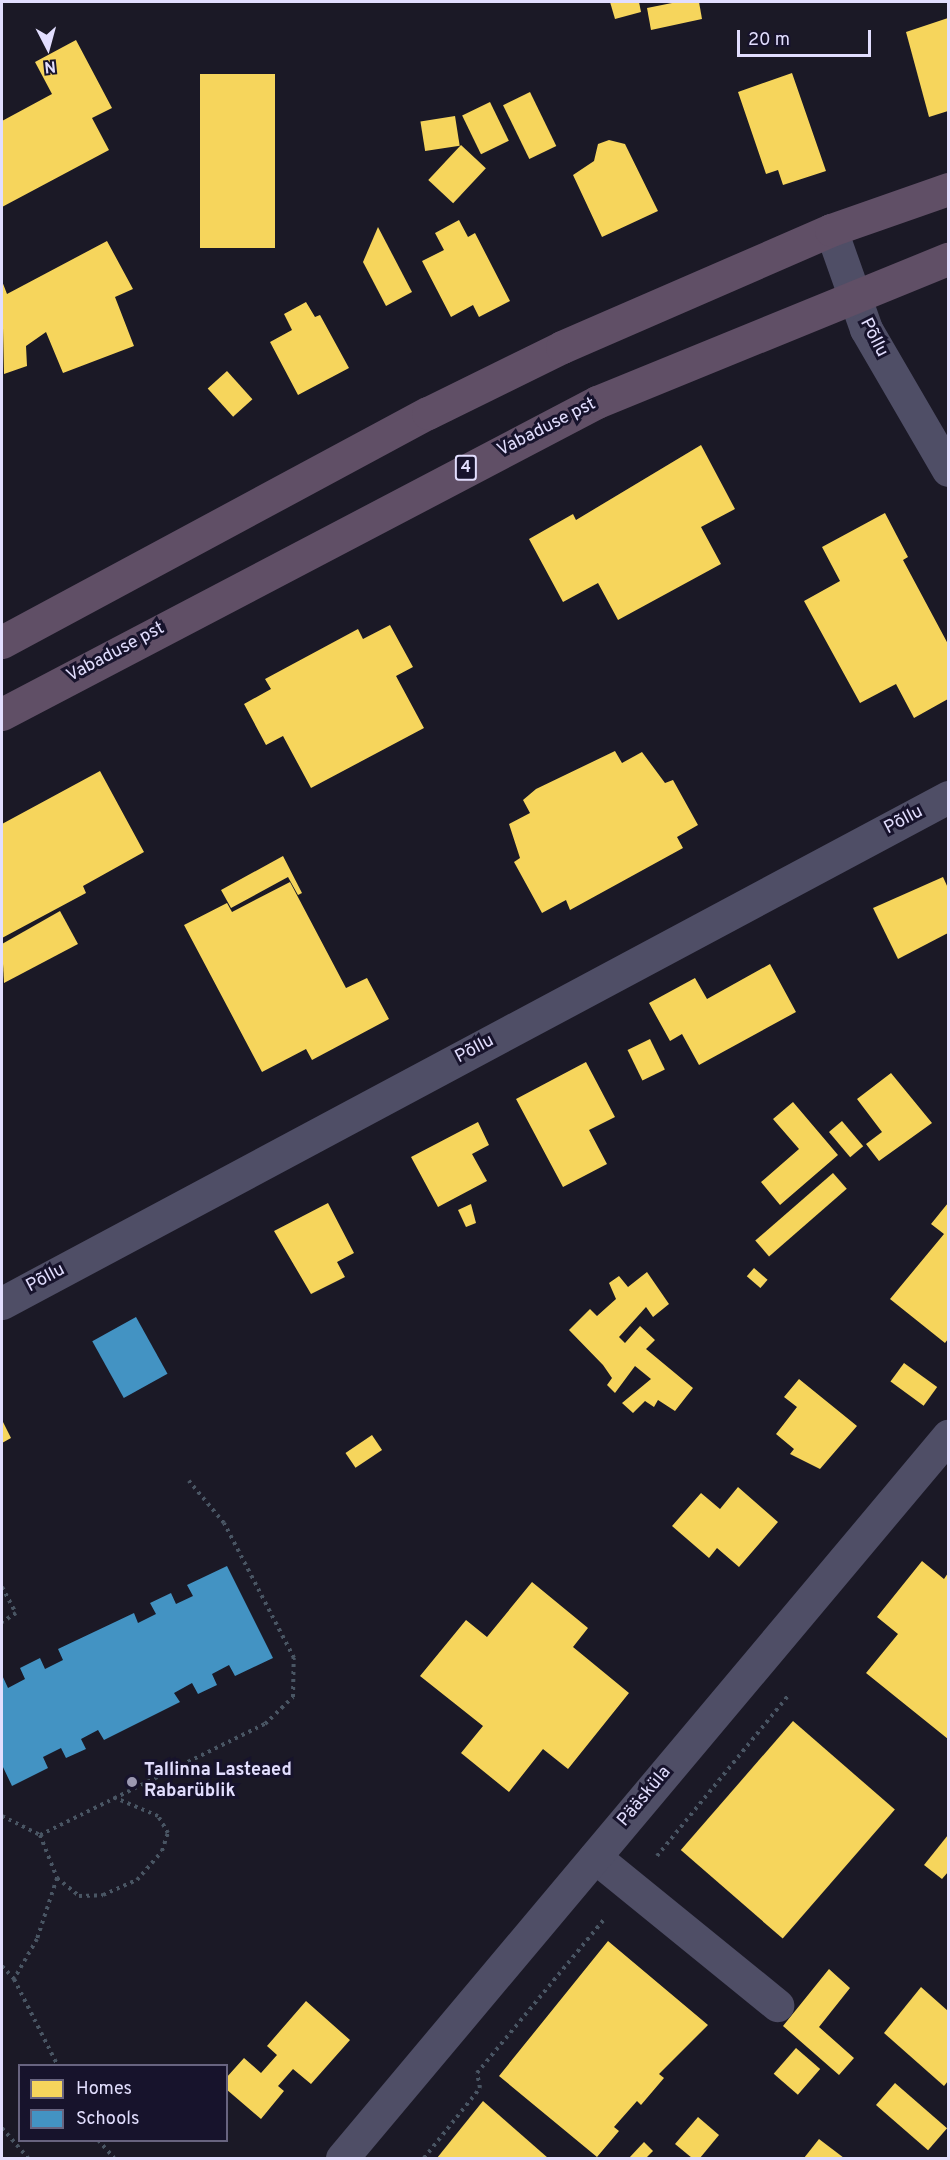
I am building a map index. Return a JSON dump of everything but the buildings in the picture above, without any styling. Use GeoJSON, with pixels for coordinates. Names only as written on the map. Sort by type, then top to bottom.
{"type":"FeatureCollection","features":[{"type":"Feature","properties":{"kind":"highway"},"geometry":{"type":"LineString","coordinates":[[2,642],[428,413],[688,289],[831,230],[948,189]]}},
{"type":"Feature","properties":{"kind":"highway","name":"Vabaduse pst"},"geometry":{"type":"LineString","coordinates":[[2,714],[597,402],[854,293],[948,259]]}},
{"type":"Feature","properties":{"kind":"street","name":"Põllu"},"geometry":{"type":"LineString","coordinates":[[831,230],[866,329],[948,470]]}},
{"type":"Feature","properties":{"kind":"street","name":"Põllu"},"geometry":{"type":"LineString","coordinates":[[2,1303],[948,797]]}},
{"type":"Feature","properties":{"kind":"street","name":"Pääsküla"},"geometry":{"type":"LineString","coordinates":[[342,2158],[948,1436]]}},
{"type":"Feature","properties":{"kind":"street"},"geometry":{"type":"LineString","coordinates":[[595,1857],[777,2005]]}},
{"type":"Feature","properties":{"kind":"path"},"geometry":{"type":"LineString","coordinates":[[40,1835],[265,1724],[293,1697],[294,1658],[224,1523],[189,1481]]}},
{"type":"Feature","properties":{"kind":"path"},"geometry":{"type":"LineString","coordinates":[[2,1587],[16,1613],[2,1622]]}},
{"type":"Feature","properties":{"kind":"path"},"geometry":{"type":"LineString","coordinates":[[424,2158],[480,2088],[477,2073],[788,1696]]}},
{"type":"Feature","properties":{"kind":"path"},"geometry":{"type":"LineString","coordinates":[[2,1816],[40,1835],[57,1878],[79,1896],[103,1895],[137,1880],[162,1851],[168,1833],[158,1816],[113,1797]]}},
{"type":"Feature","properties":{"kind":"path"},"geometry":{"type":"LineString","coordinates":[[14,1979],[37,1939],[57,1878]]}},
{"type":"Feature","properties":{"kind":"path"},"geometry":{"type":"LineString","coordinates":[[2,1966],[14,1979],[57,2064]]}},
{"type":"Feature","properties":{"kind":"path"},"geometry":{"type":"LineString","coordinates":[[2,2128],[28,2158]]}},
{"type":"Feature","properties":{"kind":"path"},"geometry":{"type":"LineString","coordinates":[[100,2142],[114,2158]]}},
{"type":"Feature","properties":{"kind":"place","name":"Tallinna Lasteaed Rabarüblik"},"geometry":{"type":"Point","coordinates":[132,1782]}}]}
